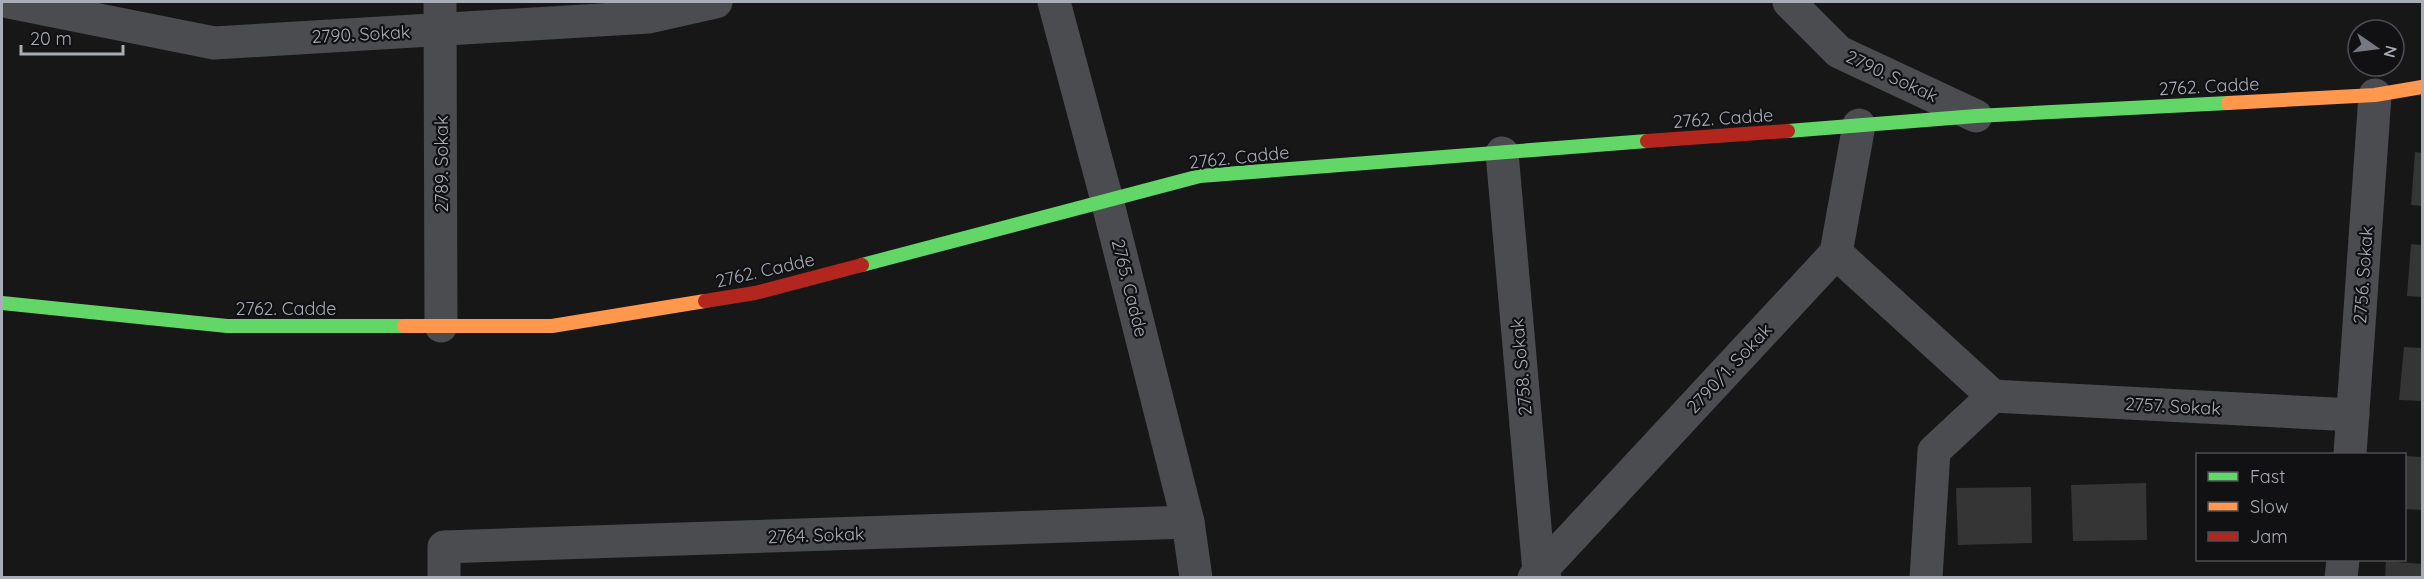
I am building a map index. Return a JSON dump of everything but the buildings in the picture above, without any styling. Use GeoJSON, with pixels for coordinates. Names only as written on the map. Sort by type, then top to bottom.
{"type":"FeatureCollection","features":[{"type":"Feature","properties":{"kind":"street","name":"2790. Sokak"},"geometry":{"type":"LineString","coordinates":[[9,2],[214,43],[440,16],[649,17],[716,2]]}},
{"type":"Feature","properties":{"kind":"street","name":"2765. Cadde"},"geometry":{"type":"LineString","coordinates":[[1054,2],[1107,200],[1188,522],[1196,578]]}},
{"type":"Feature","properties":{"kind":"street","name":"2790. Sokak"},"geometry":{"type":"LineString","coordinates":[[1789,2],[1839,52],[1976,116]]}},
{"type":"Feature","properties":{"kind":"street","name":"2789. Sokak"},"geometry":{"type":"LineString","coordinates":[[440,16],[441,326]]}},
{"type":"Feature","properties":{"kind":"street","name":"2762. Cadde"},"geometry":{"type":"LineString","coordinates":[[2,303],[227,326],[552,326],[755,293],[1200,176],[1976,116],[2375,95],[2422,87]]}},
{"type":"Feature","properties":{"kind":"street","name":"2756. Sokak"},"geometry":{"type":"LineString","coordinates":[[2350,453],[2375,95]]}},
{"type":"Feature","properties":{"kind":"street"},"geometry":{"type":"LineString","coordinates":[[1859,125],[1836,253],[1993,396],[1934,451],[1926,578]]}},
{"type":"Feature","properties":{"kind":"street","name":"2758. Sokak"},"geometry":{"type":"LineString","coordinates":[[1502,153],[1539,576]]}},
{"type":"Feature","properties":{"kind":"street","name":"2790/1. Sokak"},"geometry":{"type":"LineString","coordinates":[[1539,576],[1836,253]]}},
{"type":"Feature","properties":{"kind":"street","name":"2757. Sokak"},"geometry":{"type":"LineString","coordinates":[[1993,396],[2353,415]]}},
{"type":"Feature","properties":{"kind":"street","name":"2764. Sokak"},"geometry":{"type":"LineString","coordinates":[[444,562],[1188,522]]}},
{"type":"Feature","properties":{"kind":"street"},"geometry":{"type":"LineString","coordinates":[[2341,578],[2343,561]]}},
{"type":"Feature","properties":{"kind":"traffic: fast"},"geometry":{"type":"LineString","coordinates":[[1788,131],[1976,116],[2228,103]]}},
{"type":"Feature","properties":{"kind":"traffic: fast"},"geometry":{"type":"LineString","coordinates":[[862,265],[1200,176],[1647,141]]}},
{"type":"Feature","properties":{"kind":"traffic: fast"},"geometry":{"type":"LineString","coordinates":[[2,303],[227,326],[404,326]]}},
{"type":"Feature","properties":{"kind":"traffic: slow"},"geometry":{"type":"LineString","coordinates":[[2228,103],[2375,95],[2422,87]]}},
{"type":"Feature","properties":{"kind":"traffic: slow"},"geometry":{"type":"LineString","coordinates":[[404,326],[552,326],[705,301]]}},
{"type":"Feature","properties":{"kind":"traffic: jam"},"geometry":{"type":"LineString","coordinates":[[1647,141],[1788,131]]}},
{"type":"Feature","properties":{"kind":"traffic: jam"},"geometry":{"type":"LineString","coordinates":[[705,301],[755,293],[862,265]]}}]}
